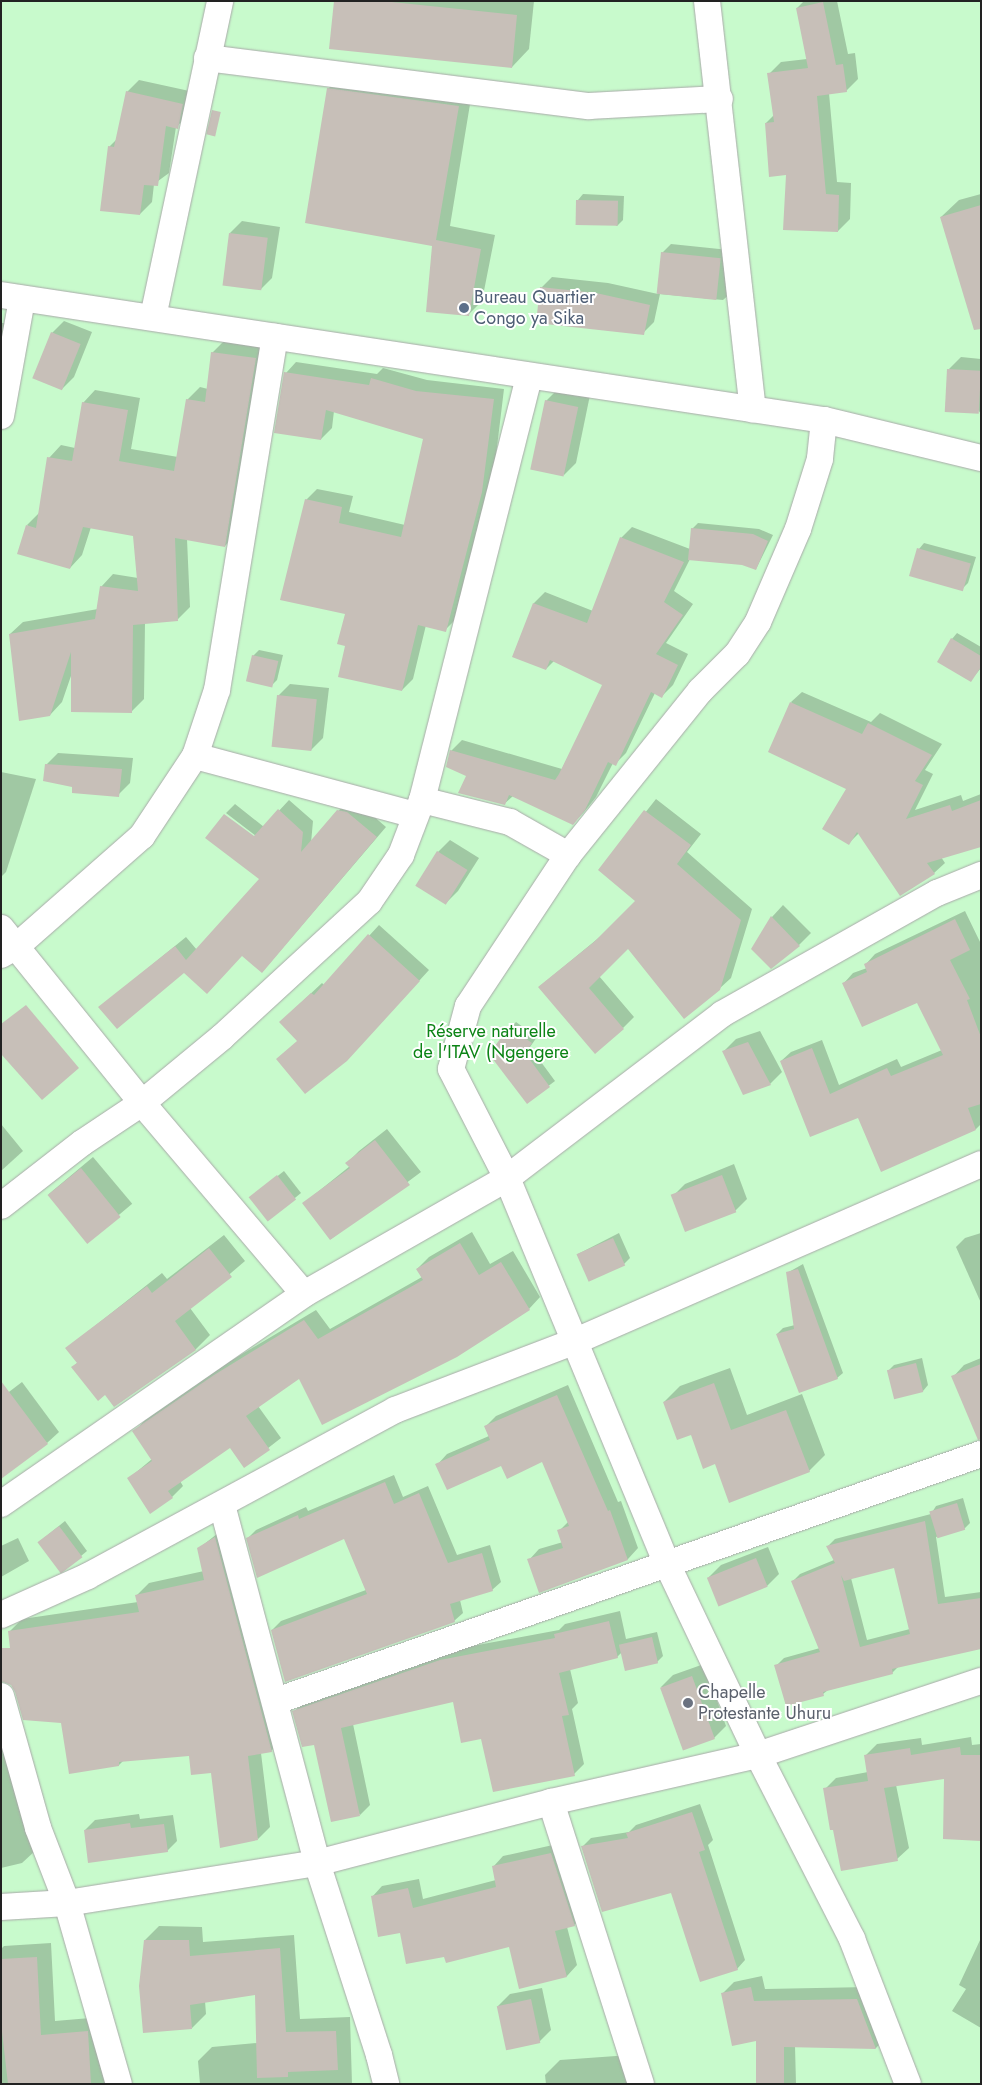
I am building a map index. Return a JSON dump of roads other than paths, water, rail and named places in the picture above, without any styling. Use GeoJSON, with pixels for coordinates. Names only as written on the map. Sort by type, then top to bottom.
{"type":"FeatureCollection","features":[{"type":"Feature","properties":{"kind":"street"},"geometry":{"type":"LineString","coordinates":[[153,317],[220,1]]}},
{"type":"Feature","properties":{"kind":"street"},"geometry":{"type":"LineString","coordinates":[[707,1],[720,99],[752,409]]}},
{"type":"Feature","properties":{"kind":"street"},"geometry":{"type":"LineString","coordinates":[[207,58],[590,106],[720,99]]}},
{"type":"Feature","properties":{"kind":"street"},"geometry":{"type":"LineString","coordinates":[[1,416],[12,297],[824,420],[981,458]]}},
{"type":"Feature","properties":{"kind":"street"},"geometry":{"type":"LineString","coordinates":[[275,337],[216,690],[195,756],[142,836],[7,943],[304,1294]]}},
{"type":"Feature","properties":{"kind":"street"},"geometry":{"type":"LineString","coordinates":[[1,1206],[82,1143],[142,1103],[222,1036],[370,902],[402,855],[418,808],[529,376]]}},
{"type":"Feature","properties":{"kind":"street"},"geometry":{"type":"LineString","coordinates":[[824,420],[820,460],[798,529],[778,581],[758,622],[737,654],[700,691],[568,855],[468,1006],[450,1069],[507,1178],[668,1566],[758,1755],[852,1939],[908,2084]]}},
{"type":"Feature","properties":{"kind":"street"},"geometry":{"type":"LineString","coordinates":[[195,756],[418,808],[510,822],[568,855]]}},
{"type":"Feature","properties":{"kind":"street"},"geometry":{"type":"LineString","coordinates":[[1,1504],[304,1294],[507,1178],[722,1014],[937,894],[981,875]]}},
{"type":"Feature","properties":{"kind":"street"},"geometry":{"type":"LineString","coordinates":[[1,1615],[88,1576],[395,1410],[576,1341],[981,1164]]}},
{"type":"Feature","properties":{"kind":"street"},"geometry":{"type":"LineString","coordinates":[[276,1701],[668,1566],[981,1454]]}},
{"type":"Feature","properties":{"kind":"street"},"geometry":{"type":"LineString","coordinates":[[222,1505],[276,1701],[317,1863],[379,2055],[386,2084]]}},
{"type":"Feature","properties":{"kind":"street"},"geometry":{"type":"LineString","coordinates":[[1,1908],[67,1903],[317,1863],[551,1802],[758,1755],[981,1681]]}},
{"type":"Feature","properties":{"kind":"street"},"geometry":{"type":"LineString","coordinates":[[1,1696],[38,1828],[67,1903],[119,2084]]}},
{"type":"Feature","properties":{"kind":"street"},"geometry":{"type":"LineString","coordinates":[[551,1802],[641,2084]]}},
{"type":"Feature","properties":{"kind":"place","name":"Bureau Quartier Congo ya Sika"},"geometry":{"type":"Point","coordinates":[464,308]}},
{"type":"Feature","properties":{"kind":"place","name":"Chapelle Protestante Uhuru"},"geometry":{"type":"Point","coordinates":[688,1703]}},
{"type":"Feature","properties":{"kind":"park label","name":"Réserve naturelle de l'ITAV (Ngengere"},"geometry":{"type":"Point","coordinates":[491,1042]}}]}
